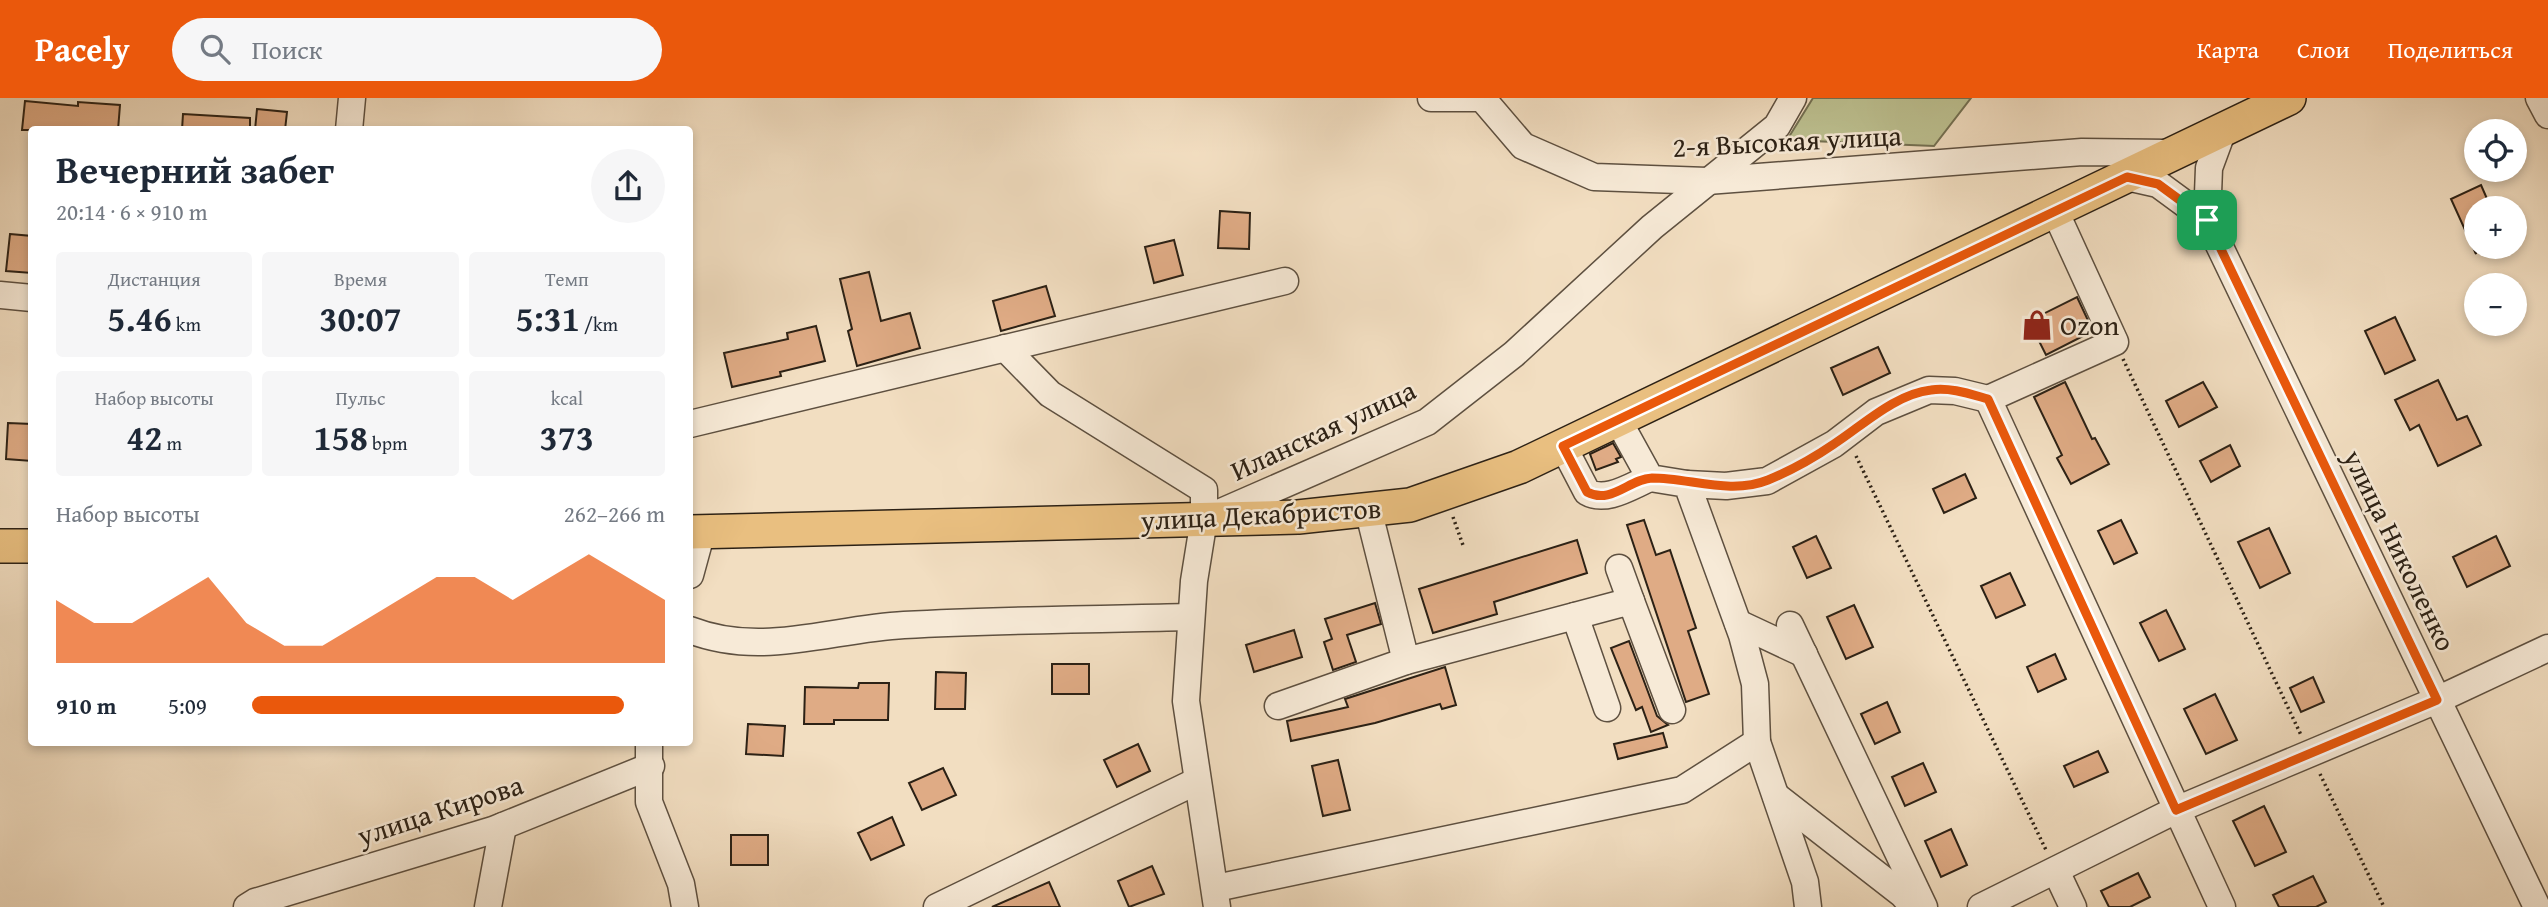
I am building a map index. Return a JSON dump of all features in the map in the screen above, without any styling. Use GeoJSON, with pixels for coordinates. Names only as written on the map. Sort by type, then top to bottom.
{"type":"FeatureCollection","features":[{"type":"Feature","properties":{"kind":"main road","name":"улица Декабристов"},"geometry":{"type":"LineString","coordinates":[[696,531],[1297,517],[1410,505],[1519,467],[2289,98]]}},
{"type":"Feature","properties":{"kind":"main road"},"geometry":{"type":"LineString","coordinates":[[0,546],[28,546]]}},
{"type":"Feature","properties":{"kind":"street"},"geometry":{"type":"LineString","coordinates":[[349,126],[352,98]]}},
{"type":"Feature","properties":{"kind":"street","name":"2-я Высокая улица"},"geometry":{"type":"LineString","coordinates":[[1431,98],[1482,98],[1523,146],[1594,177],[1707,181],[2082,152],[2175,153]]}},
{"type":"Feature","properties":{"kind":"street","name":"Иланская улица"},"geometry":{"type":"LineString","coordinates":[[1005,348],[1050,394],[1204,490],[1204,519],[1427,422],[1514,354],[1707,181],[1777,126],[1793,98]]}},
{"type":"Feature","properties":{"kind":"street"},"geometry":{"type":"LineString","coordinates":[[2539,98],[2548,115]]}},
{"type":"Feature","properties":{"kind":"street"},"geometry":{"type":"LineString","coordinates":[[2207,220],[2209,168],[2223,130]]}},
{"type":"Feature","properties":{"kind":"street"},"geometry":{"type":"LineString","coordinates":[[2127,177],[2158,184],[2207,220]]}},
{"type":"Feature","properties":{"kind":"street"},"geometry":{"type":"LineString","coordinates":[[1563,446],[1587,492],[1595,496],[1606,496],[1650,478],[1726,486],[1767,481],[1845,435],[1876,412],[1929,390],[1955,391],[1988,399],[2115,342],[2055,211]]}},
{"type":"Feature","properties":{"kind":"street","name":"улица Николенко"},"geometry":{"type":"LineString","coordinates":[[2207,220],[2537,907]]}},
{"type":"Feature","properties":{"kind":"street"},"geometry":{"type":"LineString","coordinates":[[693,424],[1285,281]]}},
{"type":"Feature","properties":{"kind":"street"},"geometry":{"type":"LineString","coordinates":[[0,295],[28,298]]}},
{"type":"Feature","properties":{"kind":"street"},"geometry":{"type":"LineString","coordinates":[[1988,399],[2222,907]]}},
{"type":"Feature","properties":{"kind":"street"},"geometry":{"type":"LineString","coordinates":[[1618,420],[1650,478]]}},
{"type":"Feature","properties":{"kind":"street"},"geometry":{"type":"LineString","coordinates":[[1687,484],[1738,623],[1755,684],[1757,741],[1805,882],[1808,907]]}},
{"type":"Feature","properties":{"kind":"street"},"geometry":{"type":"LineString","coordinates":[[1368,509],[1406,661]]}},
{"type":"Feature","properties":{"kind":"street"},"geometry":{"type":"LineString","coordinates":[[1204,519],[1194,581],[1186,701],[1216,898],[1682,790],[1757,741]]}},
{"type":"Feature","properties":{"kind":"street"},"geometry":{"type":"LineString","coordinates":[[693,553],[696,531]]}},
{"type":"Feature","properties":{"kind":"street"},"geometry":{"type":"LineString","coordinates":[[1619,568],[1672,710]]}},
{"type":"Feature","properties":{"kind":"street"},"geometry":{"type":"LineString","coordinates":[[1278,706],[1406,661],[1631,601]]}},
{"type":"Feature","properties":{"kind":"street"},"geometry":{"type":"LineString","coordinates":[[1575,616],[1607,708]]}},
{"type":"Feature","properties":{"kind":"street"},"geometry":{"type":"LineString","coordinates":[[693,631],[714,639],[758,644],[901,625],[1191,617]]}},
{"type":"Feature","properties":{"kind":"street"},"geometry":{"type":"LineString","coordinates":[[1738,623],[1804,654]]}},
{"type":"Feature","properties":{"kind":"street"},"geometry":{"type":"LineString","coordinates":[[1790,625],[1924,907]]}},
{"type":"Feature","properties":{"kind":"street"},"geometry":{"type":"LineString","coordinates":[[1981,907],[2176,810],[2437,700],[2548,648]]}},
{"type":"Feature","properties":{"kind":"street"},"geometry":{"type":"LineString","coordinates":[[650,754],[649,802],[681,884],[685,907]]}},
{"type":"Feature","properties":{"kind":"street","name":"улица Кирова"},"geometry":{"type":"LineString","coordinates":[[247,907],[255,902],[503,826],[650,754]]}},
{"type":"Feature","properties":{"kind":"street"},"geometry":{"type":"LineString","coordinates":[[937,907],[1197,781]]}},
{"type":"Feature","properties":{"kind":"street"},"geometry":{"type":"LineString","coordinates":[[1776,796],[1902,894],[1914,907]]}},
{"type":"Feature","properties":{"kind":"street"},"geometry":{"type":"LineString","coordinates":[[488,907],[503,826]]}},
{"type":"Feature","properties":{"kind":"street"},"geometry":{"type":"LineString","coordinates":[[2056,871],[2073,907]]}},
{"type":"Feature","properties":{"kind":"path"},"geometry":{"type":"LineString","coordinates":[[2115,342],[2384,907]]}},
{"type":"Feature","properties":{"kind":"path"},"geometry":{"type":"LineString","coordinates":[[1845,435],[2056,871]]}},
{"type":"Feature","properties":{"kind":"green space"},"geometry":{"type":"Polygon","coordinates":[[[1813,98],[1971,98],[1934,146],[1787,140],[1813,98]]]}},
{"type":"Feature","properties":{"kind":"building"},"geometry":{"type":"Polygon","coordinates":[[[25,101],[78,106],[78,102],[120,105],[118,126],[28,126],[28,130],[22,130],[25,101]]]}},
{"type":"Feature","properties":{"kind":"building"},"geometry":{"type":"Polygon","coordinates":[[[257,109],[287,112],[285,126],[255,126],[257,109]]]}},
{"type":"Feature","properties":{"kind":"building"},"geometry":{"type":"Polygon","coordinates":[[[183,114],[250,118],[250,126],[182,126],[183,114]]]}},
{"type":"Feature","properties":{"kind":"building"},"geometry":{"type":"Polygon","coordinates":[[[2481,185],[2486,196],[2464,196],[2464,228],[2451,199],[2481,185]]]}},
{"type":"Feature","properties":{"kind":"building"},"geometry":{"type":"Polygon","coordinates":[[[1220,211],[1250,213],[1249,249],[1218,248],[1220,211]]]}},
{"type":"Feature","properties":{"kind":"building"},"geometry":{"type":"Polygon","coordinates":[[[10,234],[28,236],[28,273],[6,271],[10,234]]]}},
{"type":"Feature","properties":{"kind":"building"},"geometry":{"type":"Polygon","coordinates":[[[1174,240],[1183,275],[1154,283],[1145,247],[1174,240]]]}},
{"type":"Feature","properties":{"kind":"building"},"geometry":{"type":"Polygon","coordinates":[[[869,272],[881,321],[910,313],[920,348],[857,366],[848,331],[852,329],[840,279],[869,272]]]}},
{"type":"Feature","properties":{"kind":"building"},"geometry":{"type":"Polygon","coordinates":[[[1046,286],[1055,316],[1001,331],[993,301],[1046,286]]]}},
{"type":"Feature","properties":{"kind":"building"},"geometry":{"type":"Polygon","coordinates":[[[2077,297],[2093,331],[2046,355],[2029,321],[2077,297]]]}},
{"type":"Feature","properties":{"kind":"building"},"geometry":{"type":"Polygon","coordinates":[[[2395,317],[2415,360],[2385,374],[2365,331],[2395,317]]]}},
{"type":"Feature","properties":{"kind":"building"},"geometry":{"type":"Polygon","coordinates":[[[816,326],[825,361],[780,372],[781,376],[732,387],[724,353],[788,339],[787,333],[816,326]]]}},
{"type":"Feature","properties":{"kind":"building"},"geometry":{"type":"Polygon","coordinates":[[[1878,347],[1890,373],[1843,395],[1831,368],[1878,347]]]}},
{"type":"Feature","properties":{"kind":"building"},"geometry":{"type":"Polygon","coordinates":[[[2438,380],[2457,420],[2467,416],[2481,445],[2438,466],[2419,425],[2410,430],[2395,400],[2438,380]]]}},
{"type":"Feature","properties":{"kind":"building"},"geometry":{"type":"Polygon","coordinates":[[[2065,382],[2092,439],[2095,438],[2109,464],[2071,484],[2057,458],[2062,455],[2034,397],[2065,382]]]}},
{"type":"Feature","properties":{"kind":"building"},"geometry":{"type":"Polygon","coordinates":[[[2203,382],[2217,407],[2179,427],[2166,401],[2203,382]]]}},
{"type":"Feature","properties":{"kind":"building"},"geometry":{"type":"Polygon","coordinates":[[[8,423],[28,424],[28,461],[6,459],[8,423]]]}},
{"type":"Feature","properties":{"kind":"building"},"geometry":{"type":"Polygon","coordinates":[[[1613,443],[1621,457],[1616,459],[1618,462],[1596,470],[1590,454],[1613,443]]]}},
{"type":"Feature","properties":{"kind":"building"},"geometry":{"type":"Polygon","coordinates":[[[2230,445],[2240,466],[2211,482],[2200,461],[2230,445]]]}},
{"type":"Feature","properties":{"kind":"building"},"geometry":{"type":"Polygon","coordinates":[[[1965,474],[1976,498],[1944,513],[1933,489],[1965,474]]]}},
{"type":"Feature","properties":{"kind":"building"},"geometry":{"type":"Polygon","coordinates":[[[1644,520],[1656,555],[1670,550],[1696,628],[1688,631],[1709,694],[1686,702],[1627,525],[1644,520]]]}},
{"type":"Feature","properties":{"kind":"building"},"geometry":{"type":"Polygon","coordinates":[[[2121,520],[2137,553],[2114,564],[2098,531],[2121,520]]]}},
{"type":"Feature","properties":{"kind":"building"},"geometry":{"type":"Polygon","coordinates":[[[2269,528],[2290,573],[2260,588],[2238,542],[2269,528]]]}},
{"type":"Feature","properties":{"kind":"building"},"geometry":{"type":"Polygon","coordinates":[[[1816,536],[1831,568],[1807,578],[1793,547],[1816,536]]]}},
{"type":"Feature","properties":{"kind":"building"},"geometry":{"type":"Polygon","coordinates":[[[2496,536],[2510,566],[2467,587],[2453,557],[2496,536]]]}},
{"type":"Feature","properties":{"kind":"building"},"geometry":{"type":"Polygon","coordinates":[[[1577,540],[1587,573],[1494,602],[1497,614],[1433,633],[1419,589],[1577,540]]]}},
{"type":"Feature","properties":{"kind":"building"},"geometry":{"type":"Polygon","coordinates":[[[2010,573],[2025,605],[1996,618],[1981,586],[2010,573]]]}},
{"type":"Feature","properties":{"kind":"building"},"geometry":{"type":"Polygon","coordinates":[[[1375,603],[1381,624],[1347,635],[1356,662],[1333,670],[1324,642],[1332,639],[1325,619],[1375,603]]]}},
{"type":"Feature","properties":{"kind":"building"},"geometry":{"type":"Polygon","coordinates":[[[1854,605],[1873,647],[1846,659],[1827,617],[1854,605]]]}},
{"type":"Feature","properties":{"kind":"building"},"geometry":{"type":"Polygon","coordinates":[[[2166,610],[2185,649],[2159,661],[2140,623],[2166,610]]]}},
{"type":"Feature","properties":{"kind":"building"},"geometry":{"type":"Polygon","coordinates":[[[1294,630],[1302,657],[1254,672],[1246,645],[1294,630]]]}},
{"type":"Feature","properties":{"kind":"building"},"geometry":{"type":"Polygon","coordinates":[[[1629,641],[1657,716],[1668,725],[1651,732],[1642,707],[1636,710],[1611,648],[1629,641]]]}},
{"type":"Feature","properties":{"kind":"building"},"geometry":{"type":"Polygon","coordinates":[[[2055,654],[2066,679],[2038,692],[2027,667],[2055,654]]]}},
{"type":"Feature","properties":{"kind":"building"},"geometry":{"type":"Polygon","coordinates":[[[1052,664],[1089,664],[1089,694],[1052,694],[1052,664]]]}},
{"type":"Feature","properties":{"kind":"building"},"geometry":{"type":"Polygon","coordinates":[[[1445,667],[1456,705],[1442,709],[1440,704],[1375,723],[1291,741],[1287,721],[1348,707],[1345,699],[1445,667]]]}},
{"type":"Feature","properties":{"kind":"building"},"geometry":{"type":"Polygon","coordinates":[[[936,672],[966,673],[965,709],[935,709],[936,672]]]}},
{"type":"Feature","properties":{"kind":"building"},"geometry":{"type":"Polygon","coordinates":[[[2313,677],[2324,702],[2301,712],[2290,688],[2313,677]]]}},
{"type":"Feature","properties":{"kind":"building"},"geometry":{"type":"Polygon","coordinates":[[[859,683],[889,683],[888,720],[834,720],[834,724],[804,724],[805,687],[858,688],[859,683]]]}},
{"type":"Feature","properties":{"kind":"building"},"geometry":{"type":"Polygon","coordinates":[[[2215,694],[2237,740],[2206,754],[2184,709],[2215,694]]]}},
{"type":"Feature","properties":{"kind":"building"},"geometry":{"type":"Polygon","coordinates":[[[1887,702],[1900,732],[1875,744],[1861,714],[1887,702]]]}},
{"type":"Feature","properties":{"kind":"building"},"geometry":{"type":"Polygon","coordinates":[[[748,724],[785,726],[783,756],[746,754],[748,724]]]}},
{"type":"Feature","properties":{"kind":"building"},"geometry":{"type":"Polygon","coordinates":[[[1663,733],[1667,747],[1618,759],[1614,744],[1663,733]]]}},
{"type":"Feature","properties":{"kind":"building"},"geometry":{"type":"Polygon","coordinates":[[[1138,744],[1150,771],[1117,787],[1104,760],[1138,744]]]}},
{"type":"Feature","properties":{"kind":"building"},"geometry":{"type":"Polygon","coordinates":[[[2098,751],[2108,772],[2074,787],[2064,766],[2098,751]]]}},
{"type":"Feature","properties":{"kind":"building"},"geometry":{"type":"Polygon","coordinates":[[[1338,760],[1350,810],[1323,816],[1312,766],[1338,760]]]}},
{"type":"Feature","properties":{"kind":"building"},"geometry":{"type":"Polygon","coordinates":[[[1923,763],[1936,792],[1905,806],[1892,777],[1923,763]]]}},
{"type":"Feature","properties":{"kind":"building"},"geometry":{"type":"Polygon","coordinates":[[[943,768],[956,795],[922,810],[909,783],[943,768]]]}},
{"type":"Feature","properties":{"kind":"building"},"geometry":{"type":"Polygon","coordinates":[[[2264,806],[2286,852],[2255,866],[2233,821],[2264,806]]]}},
{"type":"Feature","properties":{"kind":"building"},"geometry":{"type":"Polygon","coordinates":[[[892,817],[904,845],[871,860],[858,833],[892,817]]]}},
{"type":"Feature","properties":{"kind":"building"},"geometry":{"type":"Polygon","coordinates":[[[1951,829],[1967,865],[1941,877],[1925,841],[1951,829]]]}},
{"type":"Feature","properties":{"kind":"building"},"geometry":{"type":"Polygon","coordinates":[[[731,835],[768,835],[768,865],[731,865],[731,835]]]}},
{"type":"Feature","properties":{"kind":"building"},"geometry":{"type":"Polygon","coordinates":[[[1152,866],[1164,894],[1129,907],[1118,881],[1152,866]]]}},
{"type":"Feature","properties":{"kind":"building"},"geometry":{"type":"Polygon","coordinates":[[[2138,873],[2150,897],[2130,907],[2109,907],[2101,891],[2138,873]]]}},
{"type":"Feature","properties":{"kind":"building"},"geometry":{"type":"Polygon","coordinates":[[[2313,876],[2326,902],[2316,907],[2279,907],[2273,895],[2313,876]]]}},
{"type":"Feature","properties":{"kind":"building"},"geometry":{"type":"Polygon","coordinates":[[[1049,882],[1060,907],[992,907],[1049,882]]]}},
{"type":"Feature","properties":{"kind":"place","name":"Ozon"},"geometry":{"type":"Point","coordinates":[2037,325]}},
{"type":"Feature","properties":{"kind":"route"},"geometry":{"type":"LineString","coordinates":[[2127,177],[2158,184],[2207,220],[2437,700],[2176,810],[1988,399],[1955,391],[1929,390],[1876,412],[1834,444],[1767,481],[1726,486],[1650,478],[1606,496],[1595,496],[1587,492],[1563,446],[2127,177]]}}]}
